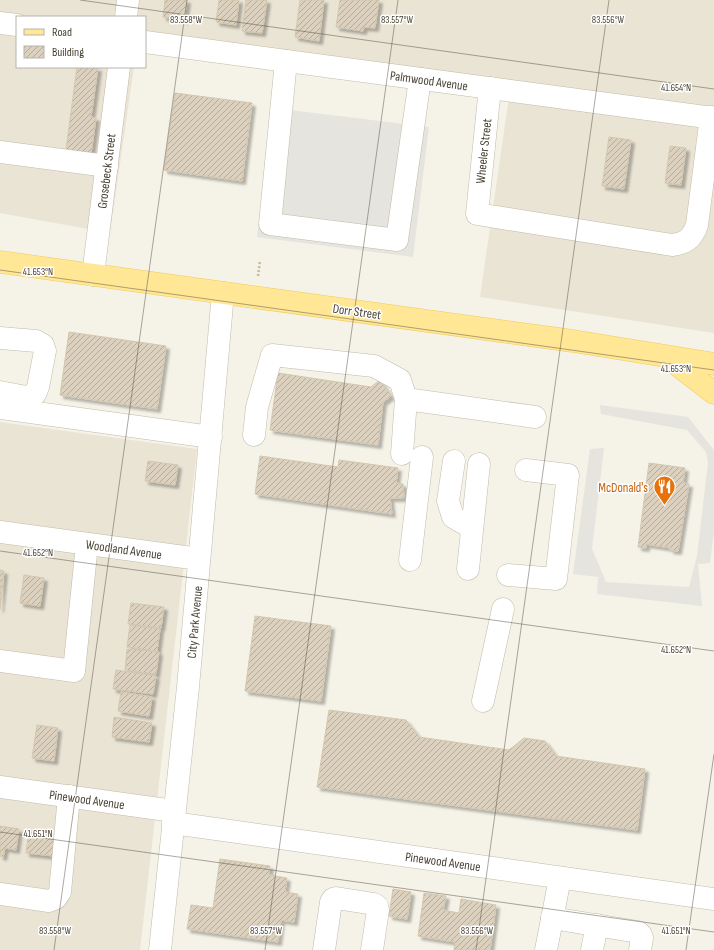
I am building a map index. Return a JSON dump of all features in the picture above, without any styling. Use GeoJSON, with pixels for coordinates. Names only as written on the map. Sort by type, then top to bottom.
{"type":"FeatureCollection","features":[{"type":"Feature","properties":{"kind":"main road","name":"Dorr Street"},"geometry":{"type":"LineString","coordinates":[[0,262],[573,341],[714,364]]}},
{"type":"Feature","properties":{"kind":"main road"},"geometry":{"type":"LineString","coordinates":[[664,355],[714,348]]}},
{"type":"Feature","properties":{"kind":"main road"},"geometry":{"type":"LineString","coordinates":[[664,355],[714,394]]}},
{"type":"Feature","properties":{"kind":"street"},"geometry":{"type":"LineString","coordinates":[[126,16],[128,0]]}},
{"type":"Feature","properties":{"kind":"street"},"geometry":{"type":"LineString","coordinates":[[0,23],[16,25]]}},
{"type":"Feature","properties":{"kind":"street","name":"Palmwood Avenue"},"geometry":{"type":"LineString","coordinates":[[146,42],[712,118]]}},
{"type":"Feature","properties":{"kind":"street"},"geometry":{"type":"LineString","coordinates":[[286,61],[270,224],[397,240],[420,79]]}},
{"type":"Feature","properties":{"kind":"street","name":"Grosebeck Street"},"geometry":{"type":"LineString","coordinates":[[92,275],[120,68]]}},
{"type":"Feature","properties":{"kind":"street","name":"Wheeler Street"},"geometry":{"type":"LineString","coordinates":[[490,88],[477,214],[672,245],[682,244],[689,239],[694,233],[697,225],[712,118]]}},
{"type":"Feature","properties":{"kind":"street"},"geometry":{"type":"LineString","coordinates":[[0,152],[106,166]]}},
{"type":"Feature","properties":{"kind":"street","name":"City Park Avenue"},"geometry":{"type":"LineString","coordinates":[[160,950],[188,687],[223,293]]}},
{"type":"Feature","properties":{"kind":"street"},"geometry":{"type":"LineString","coordinates":[[0,338],[36,342],[43,345],[45,351],[38,387],[35,394],[26,397],[0,392]]}},
{"type":"Feature","properties":{"kind":"street"},"geometry":{"type":"LineString","coordinates":[[254,434],[257,408],[272,355],[374,366],[400,380],[406,399],[412,455],[410,560]]}},
{"type":"Feature","properties":{"kind":"street"},"geometry":{"type":"LineString","coordinates":[[406,399],[536,417]]}},
{"type":"Feature","properties":{"kind":"street"},"geometry":{"type":"LineString","coordinates":[[0,408],[211,437]]}},
{"type":"Feature","properties":{"kind":"street"},"geometry":{"type":"LineString","coordinates":[[454,461],[448,501],[453,517],[472,528]]}},
{"type":"Feature","properties":{"kind":"street"},"geometry":{"type":"LineString","coordinates":[[468,569],[479,464]]}},
{"type":"Feature","properties":{"kind":"street"},"geometry":{"type":"LineString","coordinates":[[508,575],[556,579],[568,475],[526,470]]}},
{"type":"Feature","properties":{"kind":"street","name":"Woodland Avenue"},"geometry":{"type":"LineString","coordinates":[[0,532],[200,559]]}},
{"type":"Feature","properties":{"kind":"street"},"geometry":{"type":"LineString","coordinates":[[0,661],[74,671],[86,544]]}},
{"type":"Feature","properties":{"kind":"street"},"geometry":{"type":"LineString","coordinates":[[483,701],[503,609]]}},
{"type":"Feature","properties":{"kind":"street","name":"Pinewood Avenue"},"geometry":{"type":"LineString","coordinates":[[0,787],[68,796],[174,817],[560,878],[714,900]]}},
{"type":"Feature","properties":{"kind":"street"},"geometry":{"type":"LineString","coordinates":[[0,894],[48,901],[56,898],[60,892],[68,796]]}},
{"type":"Feature","properties":{"kind":"street"},"geometry":{"type":"LineString","coordinates":[[546,950],[560,878]]}},
{"type":"Feature","properties":{"kind":"street"},"geometry":{"type":"LineString","coordinates":[[324,950],[331,902],[336,898],[374,904],[377,906],[378,910],[372,950]]}},
{"type":"Feature","properties":{"kind":"street"},"geometry":{"type":"LineString","coordinates":[[552,918],[638,932],[641,934],[642,938],[640,950]]}},
{"type":"Feature","properties":{"kind":"street"},"geometry":{"type":"LineString","coordinates":[[592,950],[597,926]]}},
{"type":"Feature","properties":{"kind":"path"},"geometry":{"type":"LineString","coordinates":[[258,276],[260,261]]}},
{"type":"Feature","properties":{"kind":"shaded area"},"geometry":{"type":"Polygon","coordinates":[[[0,0],[714,0],[714,333],[480,297],[511,83],[146,34],[146,16],[16,16],[16,68],[134,68],[110,233],[0,213],[0,0]]]}},
{"type":"Feature","properties":{"kind":"shaded area"},"geometry":{"type":"Polygon","coordinates":[[[273,108],[429,127],[413,257],[257,237],[273,108]]]}},
{"type":"Feature","properties":{"kind":"shaded area"},"geometry":{"type":"Polygon","coordinates":[[[600,405],[688,417],[714,450],[714,532],[710,563],[698,564],[702,606],[597,594],[598,577],[573,574],[590,449],[604,448],[592,549],[606,582],[689,587],[697,556],[708,463],[706,452],[687,430],[601,414],[600,405]]]}},
{"type":"Feature","properties":{"kind":"shaded area"},"geometry":{"type":"Polygon","coordinates":[[[0,422],[197,449],[140,950],[0,950],[0,422]]]}},
{"type":"Feature","properties":{"kind":"building"},"geometry":{"type":"Polygon","coordinates":[[[165,0],[187,0],[184,20],[163,17],[165,0]]]}},
{"type":"Feature","properties":{"kind":"building"},"geometry":{"type":"Polygon","coordinates":[[[219,0],[239,0],[236,25],[216,22],[219,0]]]}},
{"type":"Feature","properties":{"kind":"building"},"geometry":{"type":"Polygon","coordinates":[[[246,0],[267,0],[262,33],[242,31],[246,0]]]}},
{"type":"Feature","properties":{"kind":"building"},"geometry":{"type":"Polygon","coordinates":[[[300,0],[324,0],[319,41],[295,37],[300,0]]]}},
{"type":"Feature","properties":{"kind":"building"},"geometry":{"type":"Polygon","coordinates":[[[340,0],[379,0],[375,28],[364,27],[363,31],[336,27],[340,0]]]}},
{"type":"Feature","properties":{"kind":"building"},"geometry":{"type":"Polygon","coordinates":[[[77,68],[98,68],[91,117],[96,118],[90,161],[65,157],[77,68]]]}},
{"type":"Feature","properties":{"kind":"building"},"geometry":{"type":"Polygon","coordinates":[[[175,93],[252,103],[242,181],[164,170],[175,93]]]}},
{"type":"Feature","properties":{"kind":"building"},"geometry":{"type":"Polygon","coordinates":[[[609,137],[631,140],[624,189],[602,186],[609,137]]]}},
{"type":"Feature","properties":{"kind":"building"},"geometry":{"type":"Polygon","coordinates":[[[670,146],[686,148],[681,185],[665,183],[670,146]]]}},
{"type":"Feature","properties":{"kind":"building"},"geometry":{"type":"Polygon","coordinates":[[[69,332],[166,346],[157,409],[60,395],[69,332]]]}},
{"type":"Feature","properties":{"kind":"building"},"geometry":{"type":"Polygon","coordinates":[[[278,373],[371,387],[380,380],[391,396],[383,402],[378,445],[270,430],[278,373]]]}},
{"type":"Feature","properties":{"kind":"building"},"geometry":{"type":"Polygon","coordinates":[[[260,456],[338,467],[339,460],[398,468],[396,483],[403,484],[404,498],[390,498],[392,514],[255,494],[260,456]]]}},
{"type":"Feature","properties":{"kind":"building"},"geometry":{"type":"Polygon","coordinates":[[[148,461],[178,465],[175,485],[145,481],[148,461]]]}},
{"type":"Feature","properties":{"kind":"building","name":"McDonald's"},"geometry":{"type":"Polygon","coordinates":[[[649,463],[685,468],[683,483],[689,484],[678,551],[670,550],[671,548],[646,544],[646,548],[638,547],[649,463]]]}},
{"type":"Feature","properties":{"kind":"building"},"geometry":{"type":"Polygon","coordinates":[[[0,570],[4,571],[0,609],[0,570]]]}},
{"type":"Feature","properties":{"kind":"building"},"geometry":{"type":"Polygon","coordinates":[[[24,575],[44,578],[40,606],[20,603],[24,575]]]}},
{"type":"Feature","properties":{"kind":"building"},"geometry":{"type":"Polygon","coordinates":[[[131,603],[164,607],[161,628],[128,624],[131,603]]]}},
{"type":"Feature","properties":{"kind":"building"},"geometry":{"type":"Polygon","coordinates":[[[255,616],[331,626],[321,701],[245,691],[255,616]]]}},
{"type":"Feature","properties":{"kind":"building"},"geometry":{"type":"Polygon","coordinates":[[[130,625],[160,629],[157,651],[127,647],[130,625]]]}},
{"type":"Feature","properties":{"kind":"building"},"geometry":{"type":"Polygon","coordinates":[[[127,649],[159,652],[156,674],[125,670],[127,649]]]}},
{"type":"Feature","properties":{"kind":"building"},"geometry":{"type":"Polygon","coordinates":[[[116,670],[156,676],[153,694],[113,689],[116,670]]]}},
{"type":"Feature","properties":{"kind":"building"},"geometry":{"type":"Polygon","coordinates":[[[121,692],[152,697],[149,716],[118,711],[121,692]]]}},
{"type":"Feature","properties":{"kind":"building"},"geometry":{"type":"Polygon","coordinates":[[[329,710],[406,720],[419,737],[509,750],[524,738],[545,741],[556,756],[645,769],[637,830],[317,787],[329,710]]]}},
{"type":"Feature","properties":{"kind":"building"},"geometry":{"type":"Polygon","coordinates":[[[114,717],[152,723],[149,742],[112,737],[114,717]]]}},
{"type":"Feature","properties":{"kind":"building"},"geometry":{"type":"Polygon","coordinates":[[[37,725],[58,728],[54,761],[32,758],[37,725]]]}},
{"type":"Feature","properties":{"kind":"building"},"geometry":{"type":"Polygon","coordinates":[[[0,826],[19,829],[16,850],[5,848],[3,857],[0,856],[0,826]]]}},
{"type":"Feature","properties":{"kind":"building"},"geometry":{"type":"Polygon","coordinates":[[[29,830],[57,834],[54,856],[26,853],[29,830]]]}},
{"type":"Feature","properties":{"kind":"building"},"geometry":{"type":"Polygon","coordinates":[[[220,859],[270,866],[269,875],[287,878],[285,892],[298,894],[294,922],[281,920],[278,942],[187,929],[191,905],[213,908],[220,859]]]}},
{"type":"Feature","properties":{"kind":"building"},"geometry":{"type":"Polygon","coordinates":[[[393,889],[411,892],[407,919],[389,916],[393,889]]]}},
{"type":"Feature","properties":{"kind":"building"},"geometry":{"type":"Polygon","coordinates":[[[424,893],[446,896],[443,910],[459,913],[461,899],[496,905],[490,950],[454,950],[455,942],[418,936],[424,893]]]}},
{"type":"Feature","properties":{"kind":"place","name":"McDonald's"},"geometry":{"type":"Point","coordinates":[664,506]}}]}
